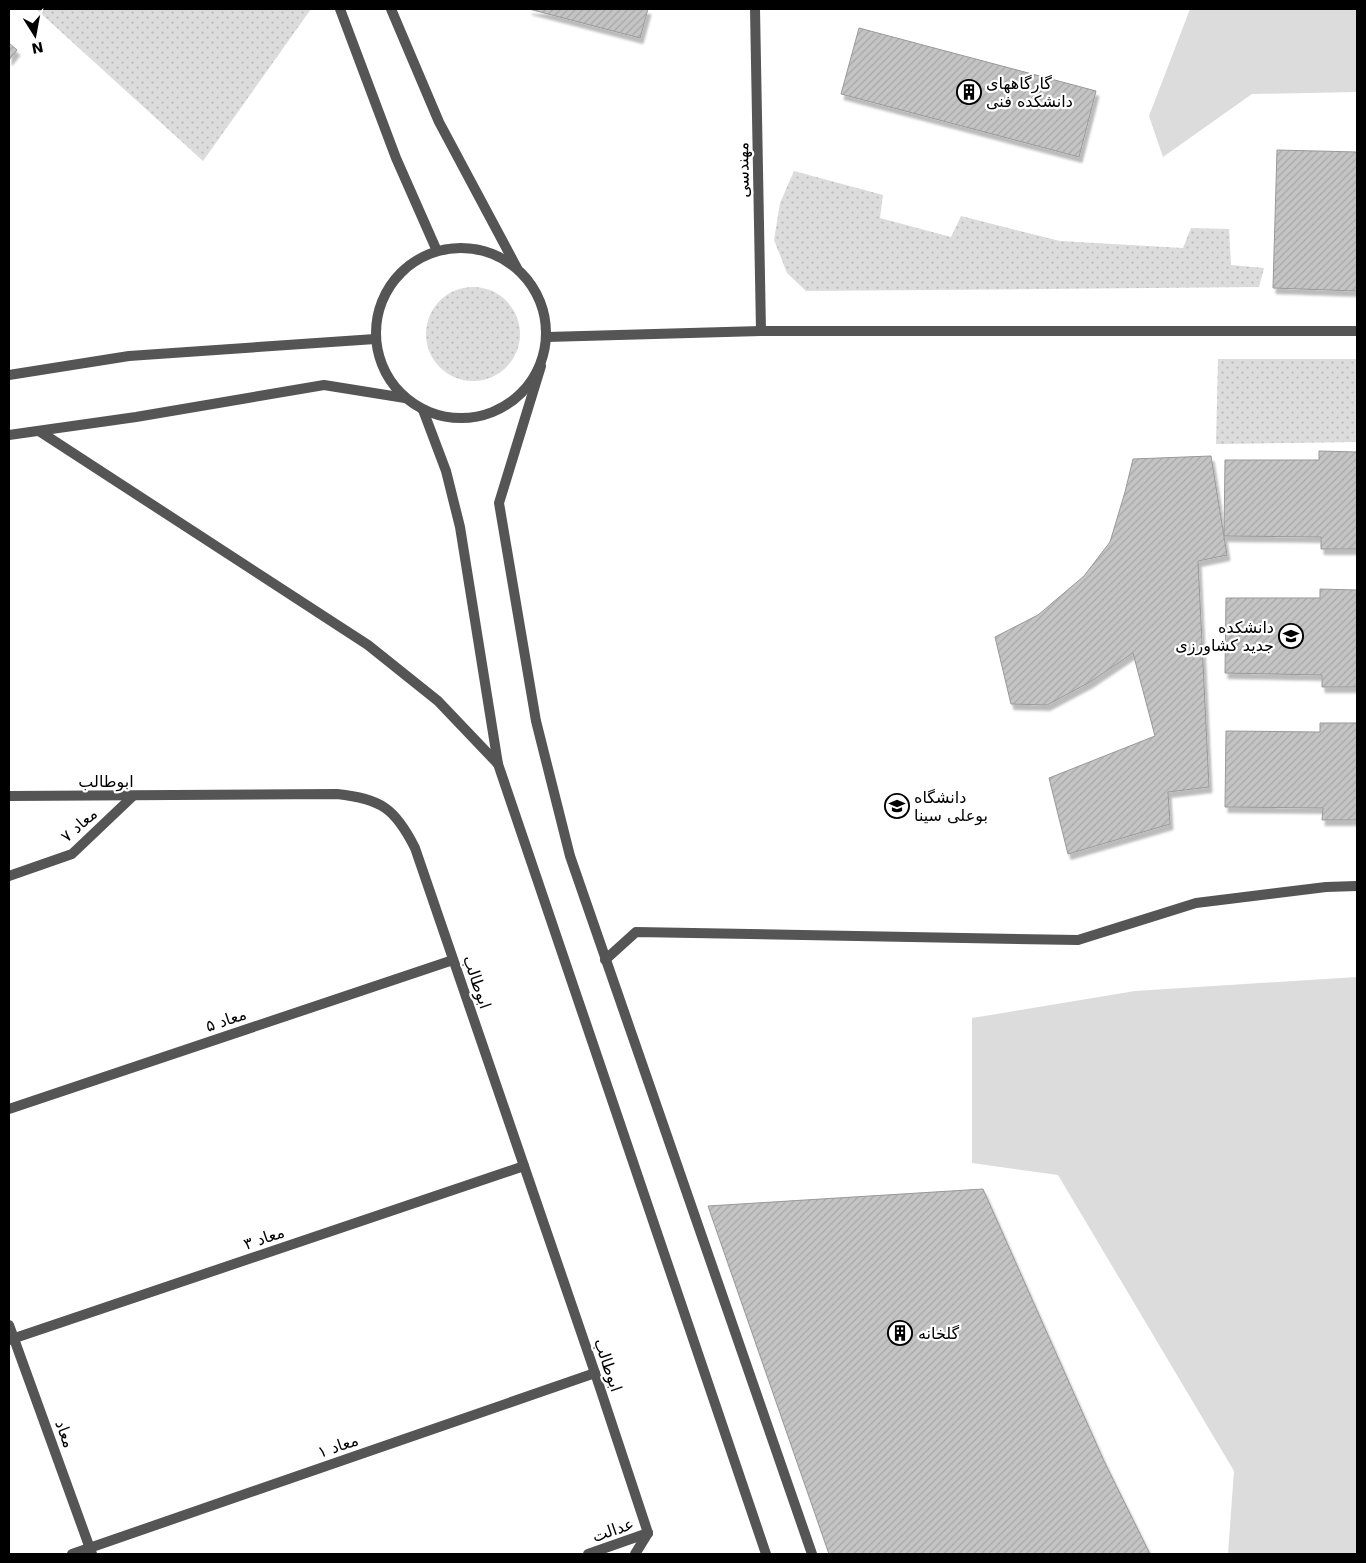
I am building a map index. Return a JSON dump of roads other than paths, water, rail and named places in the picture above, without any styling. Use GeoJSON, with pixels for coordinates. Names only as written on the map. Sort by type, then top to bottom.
{"type":"FeatureCollection","features":[{"type":"Feature","properties":{"kind":"street"},"geometry":{"type":"LineString","coordinates":[[340,9],[396,158],[437,251]]}},
{"type":"Feature","properties":{"kind":"street"},"geometry":{"type":"LineString","coordinates":[[392,9],[438,122],[518,269],[538,296],[544,312],[547,338],[541,366],[499,503],[536,721],[570,856],[812,1554]]}},
{"type":"Feature","properties":{"kind":"street","name":"مهندسی"},"geometry":{"type":"LineString","coordinates":[[755,9],[761,331]]}},
{"type":"Feature","properties":{"kind":"street"},"geometry":{"type":"LineString","coordinates":[[518,269],[494,254],[466,248],[437,251],[411,263],[391,284],[378,310],[375,339],[379,361],[390,382],[405,398],[423,410],[450,418],[478,417],[504,407],[526,389],[541,366]]}},
{"type":"Feature","properties":{"kind":"street"},"geometry":{"type":"LineString","coordinates":[[547,338],[761,331],[1357,331]]}},
{"type":"Feature","properties":{"kind":"street"},"geometry":{"type":"LineString","coordinates":[[9,375],[129,356],[375,339]]}},
{"type":"Feature","properties":{"kind":"street"},"geometry":{"type":"LineString","coordinates":[[9,435],[136,417],[324,385],[405,398]]}},
{"type":"Feature","properties":{"kind":"street"},"geometry":{"type":"LineString","coordinates":[[423,410],[446,471],[460,527],[498,764],[766,1554]]}},
{"type":"Feature","properties":{"kind":"street"},"geometry":{"type":"LineString","coordinates":[[39,431],[368,645],[438,702],[498,764]]}},
{"type":"Feature","properties":{"kind":"street","name":"ابوطالب"},"geometry":{"type":"LineString","coordinates":[[9,796],[337,794],[362,797],[385,807],[403,825],[415,848],[595,1373],[648,1534]]}},
{"type":"Feature","properties":{"kind":"street","name":"معاد ۷"},"geometry":{"type":"LineString","coordinates":[[9,876],[72,854],[133,796]]}},
{"type":"Feature","properties":{"kind":"street"},"geometry":{"type":"LineString","coordinates":[[605,960],[636,932],[1078,940],[1196,903],[1326,886],[1357,886]]}},
{"type":"Feature","properties":{"kind":"street","name":"معاد ۵"},"geometry":{"type":"LineString","coordinates":[[9,1109],[453,960]]}},
{"type":"Feature","properties":{"kind":"street","name":"معاد ۳"},"geometry":{"type":"LineString","coordinates":[[11,1339],[524,1166]]}},
{"type":"Feature","properties":{"kind":"street","name":"معاد"},"geometry":{"type":"LineString","coordinates":[[9,1324],[11,1339],[91,1551]]}},
{"type":"Feature","properties":{"kind":"street","name":"معاد ۱"},"geometry":{"type":"LineString","coordinates":[[72,1554],[91,1551],[595,1373]]}},
{"type":"Feature","properties":{"kind":"street"},"geometry":{"type":"LineString","coordinates":[[635,1554],[648,1534]]}},
{"type":"Feature","properties":{"kind":"street","name":"عدالت"},"geometry":{"type":"LineString","coordinates":[[588,1554],[648,1534]]}},
{"type":"Feature","properties":{"kind":"place","name":"گارگاههای دانشکده فنی"},"geometry":{"type":"Point","coordinates":[969,92]}},
{"type":"Feature","properties":{"kind":"place","name":"دانشکده جدید کشاورزی"},"geometry":{"type":"Point","coordinates":[1291,636]}},
{"type":"Feature","properties":{"kind":"place","name":"دانشگاه بوعلی سینا"},"geometry":{"type":"Point","coordinates":[897,806]}},
{"type":"Feature","properties":{"kind":"place","name":"گلخانه"},"geometry":{"type":"Point","coordinates":[900,1333]}}]}
